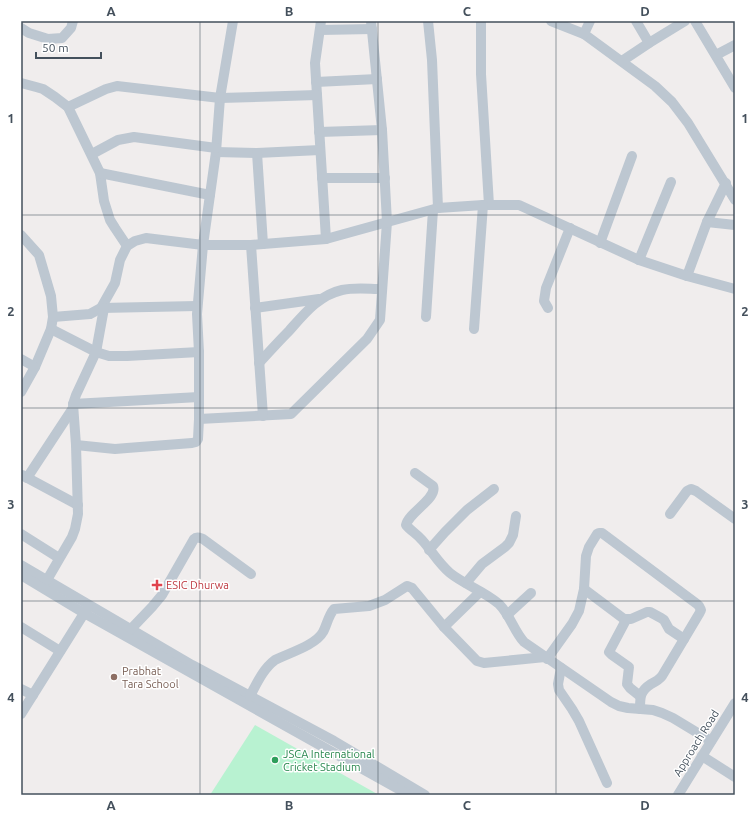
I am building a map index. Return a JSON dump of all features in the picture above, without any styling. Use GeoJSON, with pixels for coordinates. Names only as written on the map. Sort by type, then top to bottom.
{"type":"FeatureCollection","features":[{"type":"Feature","properties":{"kind":"street"},"geometry":{"type":"LineString","coordinates":[[21,28],[29,33],[48,39],[62,38],[70,28],[73,21]]}},
{"type":"Feature","properties":{"kind":"street"},"geometry":{"type":"LineString","coordinates":[[76,445],[127,448],[192,443],[196,442],[198,439],[199,352],[197,306],[203,245],[216,150],[220,98],[234,21]]}},
{"type":"Feature","properties":{"kind":"street"},"geometry":{"type":"LineString","coordinates":[[426,317],[436,209],[432,60],[428,21]]}},
{"type":"Feature","properties":{"kind":"street"},"geometry":{"type":"LineString","coordinates":[[474,329],[486,205],[481,74],[481,21]]}},
{"type":"Feature","properties":{"kind":"street"},"geometry":{"type":"LineString","coordinates":[[551,21],[584,34],[655,86],[672,102],[688,123],[735,200]]}},
{"type":"Feature","properties":{"kind":"street"},"geometry":{"type":"LineString","coordinates":[[584,34],[590,21]]}},
{"type":"Feature","properties":{"kind":"street"},"geometry":{"type":"LineString","coordinates":[[636,21],[649,43]]}},
{"type":"Feature","properties":{"kind":"street"},"geometry":{"type":"LineString","coordinates":[[622,62],[649,43],[686,21]]}},
{"type":"Feature","properties":{"kind":"street"},"geometry":{"type":"LineString","coordinates":[[695,21],[735,88]]}},
{"type":"Feature","properties":{"kind":"street"},"geometry":{"type":"LineString","coordinates":[[199,420],[291,414],[367,339],[380,320],[387,222],[382,130],[372,25],[321,25],[315,63],[326,239]]}},
{"type":"Feature","properties":{"kind":"street"},"geometry":{"type":"LineString","coordinates":[[716,55],[735,45]]}},
{"type":"Feature","properties":{"kind":"street"},"geometry":{"type":"LineString","coordinates":[[316,82],[377,79]]}},
{"type":"Feature","properties":{"kind":"street"},"geometry":{"type":"LineString","coordinates":[[21,83],[43,90],[68,107],[100,173],[107,211],[115,228],[127,246]]}},
{"type":"Feature","properties":{"kind":"street"},"geometry":{"type":"LineString","coordinates":[[68,107],[106,89],[117,86],[220,98],[317,95]]}},
{"type":"Feature","properties":{"kind":"street"},"geometry":{"type":"LineString","coordinates":[[319,132],[382,130]]}},
{"type":"Feature","properties":{"kind":"street"},"geometry":{"type":"LineString","coordinates":[[92,154],[118,140],[134,137],[216,150],[257,153],[320,150]]}},
{"type":"Feature","properties":{"kind":"street"},"geometry":{"type":"LineString","coordinates":[[257,153],[263,244]]}},
{"type":"Feature","properties":{"kind":"street"},"geometry":{"type":"LineString","coordinates":[[600,243],[632,156]]}},
{"type":"Feature","properties":{"kind":"street"},"geometry":{"type":"LineString","coordinates":[[100,173],[210,195]]}},
{"type":"Feature","properties":{"kind":"street"},"geometry":{"type":"LineString","coordinates":[[322,178],[385,178]]}},
{"type":"Feature","properties":{"kind":"street"},"geometry":{"type":"LineString","coordinates":[[639,260],[671,182]]}},
{"type":"Feature","properties":{"kind":"street"},"geometry":{"type":"LineString","coordinates":[[687,276],[707,222],[726,183]]}},
{"type":"Feature","properties":{"kind":"street"},"geometry":{"type":"LineString","coordinates":[[47,580],[75,529],[78,514],[73,406],[76,395],[96,352],[103,308],[115,283],[120,260],[127,246],[135,241],[146,238],[203,245],[251,245],[326,239],[436,209],[486,205],[519,205],[639,260],[687,276],[735,289]]}},
{"type":"Feature","properties":{"kind":"street"},"geometry":{"type":"LineString","coordinates":[[707,222],[735,225]]}},
{"type":"Feature","properties":{"kind":"street"},"geometry":{"type":"LineString","coordinates":[[548,308],[544,301],[546,288],[570,228]]}},
{"type":"Feature","properties":{"kind":"street"},"geometry":{"type":"LineString","coordinates":[[21,235],[39,254],[51,296],[53,317],[51,329],[35,367],[21,392]]}},
{"type":"Feature","properties":{"kind":"street"},"geometry":{"type":"LineString","coordinates":[[251,245],[263,416]]}},
{"type":"Feature","properties":{"kind":"street"},"geometry":{"type":"LineString","coordinates":[[259,363],[310,307],[321,299],[331,293],[341,290],[382,289]]}},
{"type":"Feature","properties":{"kind":"street"},"geometry":{"type":"LineString","coordinates":[[255,308],[321,299]]}},
{"type":"Feature","properties":{"kind":"street"},"geometry":{"type":"LineString","coordinates":[[53,317],[90,314],[103,308],[197,306]]}},
{"type":"Feature","properties":{"kind":"street"},"geometry":{"type":"LineString","coordinates":[[51,329],[96,352],[109,356],[199,352]]}},
{"type":"Feature","properties":{"kind":"street"},"geometry":{"type":"LineString","coordinates":[[21,359],[35,367]]}},
{"type":"Feature","properties":{"kind":"street"},"geometry":{"type":"LineString","coordinates":[[73,406],[199,397]]}},
{"type":"Feature","properties":{"kind":"street"},"geometry":{"type":"LineString","coordinates":[[73,406],[24,476],[78,505]]}},
{"type":"Feature","properties":{"kind":"street"},"geometry":{"type":"LineString","coordinates":[[416,473],[433,486],[434,490],[426,502],[414,513],[406,524],[421,539],[444,568],[498,603],[524,642],[611,702],[619,706],[662,712],[711,741]]}},
{"type":"Feature","properties":{"kind":"street"},"geometry":{"type":"LineString","coordinates":[[429,550],[467,510],[494,489]]}},
{"type":"Feature","properties":{"kind":"street"},"geometry":{"type":"LineString","coordinates":[[670,514],[687,491],[691,489],[735,519]]}},
{"type":"Feature","properties":{"kind":"street"},"geometry":{"type":"LineString","coordinates":[[466,583],[482,564],[509,543],[513,535],[516,516]]}},
{"type":"Feature","properties":{"kind":"street"},"geometry":{"type":"LineString","coordinates":[[250,696],[263,672],[270,663],[316,640],[323,633],[332,611],[336,608],[369,606],[385,600],[408,586],[412,588],[444,627],[475,659],[480,662],[484,663],[546,658],[576,618],[584,589],[587,551],[597,534],[601,533],[699,606],[701,610],[660,678],[646,688],[640,696],[640,709]]}},
{"type":"Feature","properties":{"kind":"street"},"geometry":{"type":"LineString","coordinates":[[21,534],[59,558]]}},
{"type":"Feature","properties":{"kind":"street"},"geometry":{"type":"LineString","coordinates":[[131,629],[159,598],[196,538],[203,540],[251,574]]}},
{"type":"Feature","properties":{"kind":"street"},"geometry":{"type":"LineString","coordinates":[[21,565],[47,580],[87,609],[131,629],[192,665],[334,741],[426,795]]}},
{"type":"Feature","properties":{"kind":"street"},"geometry":{"type":"LineString","coordinates":[[21,575],[87,609],[409,795]]}},
{"type":"Feature","properties":{"kind":"street"},"geometry":{"type":"LineString","coordinates":[[584,589],[621,618],[626,620],[631,619],[650,612],[663,619],[669,629],[684,639]]}},
{"type":"Feature","properties":{"kind":"street"},"geometry":{"type":"LineString","coordinates":[[444,627],[480,592]]}},
{"type":"Feature","properties":{"kind":"street"},"geometry":{"type":"LineString","coordinates":[[507,615],[531,593]]}},
{"type":"Feature","properties":{"kind":"street"},"geometry":{"type":"LineString","coordinates":[[21,714],[87,609]]}},
{"type":"Feature","properties":{"kind":"street"},"geometry":{"type":"LineString","coordinates":[[626,620],[609,652],[629,667],[627,684],[640,696]]}},
{"type":"Feature","properties":{"kind":"street"},"geometry":{"type":"LineString","coordinates":[[21,627],[60,651]]}},
{"type":"Feature","properties":{"kind":"street"},"geometry":{"type":"LineString","coordinates":[[561,668],[558,690],[579,721],[607,783]]}},
{"type":"Feature","properties":{"kind":"street"},"geometry":{"type":"LineString","coordinates":[[21,689],[32,696]]}},
{"type":"Feature","properties":{"kind":"street","name":"Approach Road"},"geometry":{"type":"LineString","coordinates":[[678,795],[735,703]]}},
{"type":"Feature","properties":{"kind":"street"},"geometry":{"type":"LineString","coordinates":[[702,756],[735,777]]}},
{"type":"Feature","properties":{"kind":"green space","name":"JSCA International Cricket Stadium"},"geometry":{"type":"Polygon","coordinates":[[[255,725],[379,795],[210,795],[255,725]]]}},
{"type":"Feature","properties":{"kind":"place","name":"ESIC Dhurwa"},"geometry":{"type":"Point","coordinates":[157,585]}},
{"type":"Feature","properties":{"kind":"place","name":"Prabhat Tara School"},"geometry":{"type":"Point","coordinates":[114,677]}},
{"type":"Feature","properties":{"kind":"place","name":"JSCA International Cricket Stadium"},"geometry":{"type":"Point","coordinates":[275,760]}}]}
